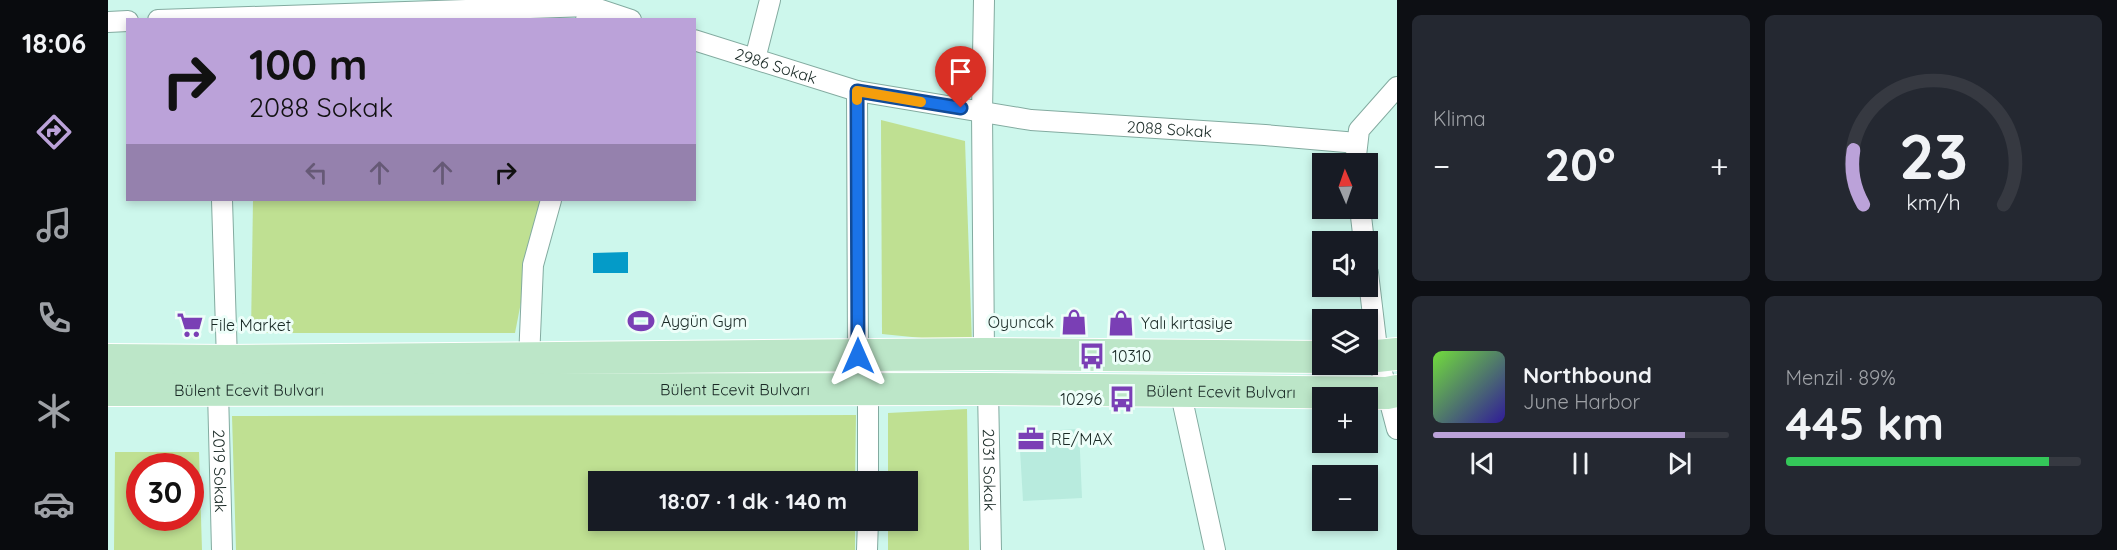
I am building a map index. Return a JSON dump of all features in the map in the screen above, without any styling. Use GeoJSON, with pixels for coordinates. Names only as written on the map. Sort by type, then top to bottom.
{"type":"FeatureCollection","features":[{"type":"Feature","properties":{"kind":"main road","name":"Bülent Ecevit Bulvarı"},"geometry":{"type":"LineString","coordinates":[[108,360],[227,361],[530,351],[858,356],[984,354],[1312,357]]}},
{"type":"Feature","properties":{"kind":"main road","name":"Bülent Ecevit Bulvarı"},"geometry":{"type":"LineString","coordinates":[[108,390],[988,389],[1392,392]]}},
{"type":"Feature","properties":{"kind":"street"},"geometry":{"type":"LineString","coordinates":[[755,59],[770,0]]}},
{"type":"Feature","properties":{"kind":"street"},"geometry":{"type":"LineString","coordinates":[[984,0],[982,112],[984,354]]}},
{"type":"Feature","properties":{"kind":"street"},"geometry":{"type":"LineString","coordinates":[[172,18],[216,12],[588,8],[624,18]]}},
{"type":"Feature","properties":{"kind":"street"},"geometry":{"type":"LineString","coordinates":[[108,22],[126,21]]}},
{"type":"Feature","properties":{"kind":"street","name":"2986 Sokak"},"geometry":{"type":"LineString","coordinates":[[696,41],[857,91]]}},
{"type":"Feature","properties":{"kind":"street"},"geometry":{"type":"LineString","coordinates":[[1356,153],[1359,130],[1397,87]]}},
{"type":"Feature","properties":{"kind":"street"},"geometry":{"type":"LineString","coordinates":[[857,91],[858,356]]}},
{"type":"Feature","properties":{"kind":"street","name":"2088 Sokak"},"geometry":{"type":"LineString","coordinates":[[857,91],[1031,120],[1357,143]]}},
{"type":"Feature","properties":{"kind":"street"},"geometry":{"type":"LineString","coordinates":[[222,201],[227,361]]}},
{"type":"Feature","properties":{"kind":"street"},"geometry":{"type":"LineString","coordinates":[[530,351],[533,265],[551,201]]}},
{"type":"Feature","properties":{"kind":"street"},"geometry":{"type":"LineString","coordinates":[[1372,297],[1381,356],[1392,392],[1397,429]]}},
{"type":"Feature","properties":{"kind":"street"},"geometry":{"type":"LineString","coordinates":[[868,389],[868,471]]}},
{"type":"Feature","properties":{"kind":"street","name":"2031 Sokak"},"geometry":{"type":"LineString","coordinates":[[988,389],[991,550]]}},
{"type":"Feature","properties":{"kind":"street"},"geometry":{"type":"LineString","coordinates":[[1180,390],[1215,550]]}},
{"type":"Feature","properties":{"kind":"street","name":"2019 Sokak"},"geometry":{"type":"LineString","coordinates":[[218,391],[222,550]]}},
{"type":"Feature","properties":{"kind":"street"},"geometry":{"type":"LineString","coordinates":[[867,550],[868,531]]}},
{"type":"Feature","properties":{"kind":"shaded area"},"geometry":{"type":"Polygon","coordinates":[[[1079,429],[1082,498],[1023,501],[1019,432],[1079,429]]]}},
{"type":"Feature","properties":{"kind":"green space"},"geometry":{"type":"Polygon","coordinates":[[[881,120],[965,141],[972,343],[882,334],[881,120]]]}},
{"type":"Feature","properties":{"kind":"green space"},"geometry":{"type":"Polygon","coordinates":[[[253,201],[541,201],[515,333],[251,333],[253,201]]]}},
{"type":"Feature","properties":{"kind":"green space"},"geometry":{"type":"Polygon","coordinates":[[[967,409],[969,550],[888,550],[888,531],[918,531],[918,471],[888,471],[888,413],[967,409]]]}},
{"type":"Feature","properties":{"kind":"green space"},"geometry":{"type":"Polygon","coordinates":[[[856,415],[855,471],[588,471],[588,531],[855,531],[855,550],[236,550],[232,416],[856,415]]]}},
{"type":"Feature","properties":{"kind":"green space"},"geometry":{"type":"Polygon","coordinates":[[[115,452],[199,452],[126,453],[126,531],[201,531],[202,550],[114,550],[115,452]]]}},
{"type":"Feature","properties":{"kind":"water"},"geometry":{"type":"Polygon","coordinates":[[[628,252],[628,273],[593,273],[593,253],[628,252]]]}},
{"type":"Feature","properties":{"kind":"slow traffic"},"geometry":{"type":"LineString","coordinates":[[857,100],[857,91],[921,102]]}},
{"type":"Feature","properties":{"kind":"place","name":"Aygün Gym"},"geometry":{"type":"Point","coordinates":[641,321]}},
{"type":"Feature","properties":{"kind":"place","name":"Oyuncak"},"geometry":{"type":"Point","coordinates":[1074,322]}},
{"type":"Feature","properties":{"kind":"place","name":"Yalı kırtasiye"},"geometry":{"type":"Point","coordinates":[1121,323]}},
{"type":"Feature","properties":{"kind":"place","name":"File Market"},"geometry":{"type":"Point","coordinates":[190,325]}},
{"type":"Feature","properties":{"kind":"place","name":"10310"},"geometry":{"type":"Point","coordinates":[1092,356]}},
{"type":"Feature","properties":{"kind":"place","name":"10296"},"geometry":{"type":"Point","coordinates":[1122,399]}},
{"type":"Feature","properties":{"kind":"place","name":"RE/MAX"},"geometry":{"type":"Point","coordinates":[1031,439]}},
{"type":"Feature","properties":{"kind":"route"},"geometry":{"type":"LineString","coordinates":[[858,356],[857,91],[961,108]]}}]}
